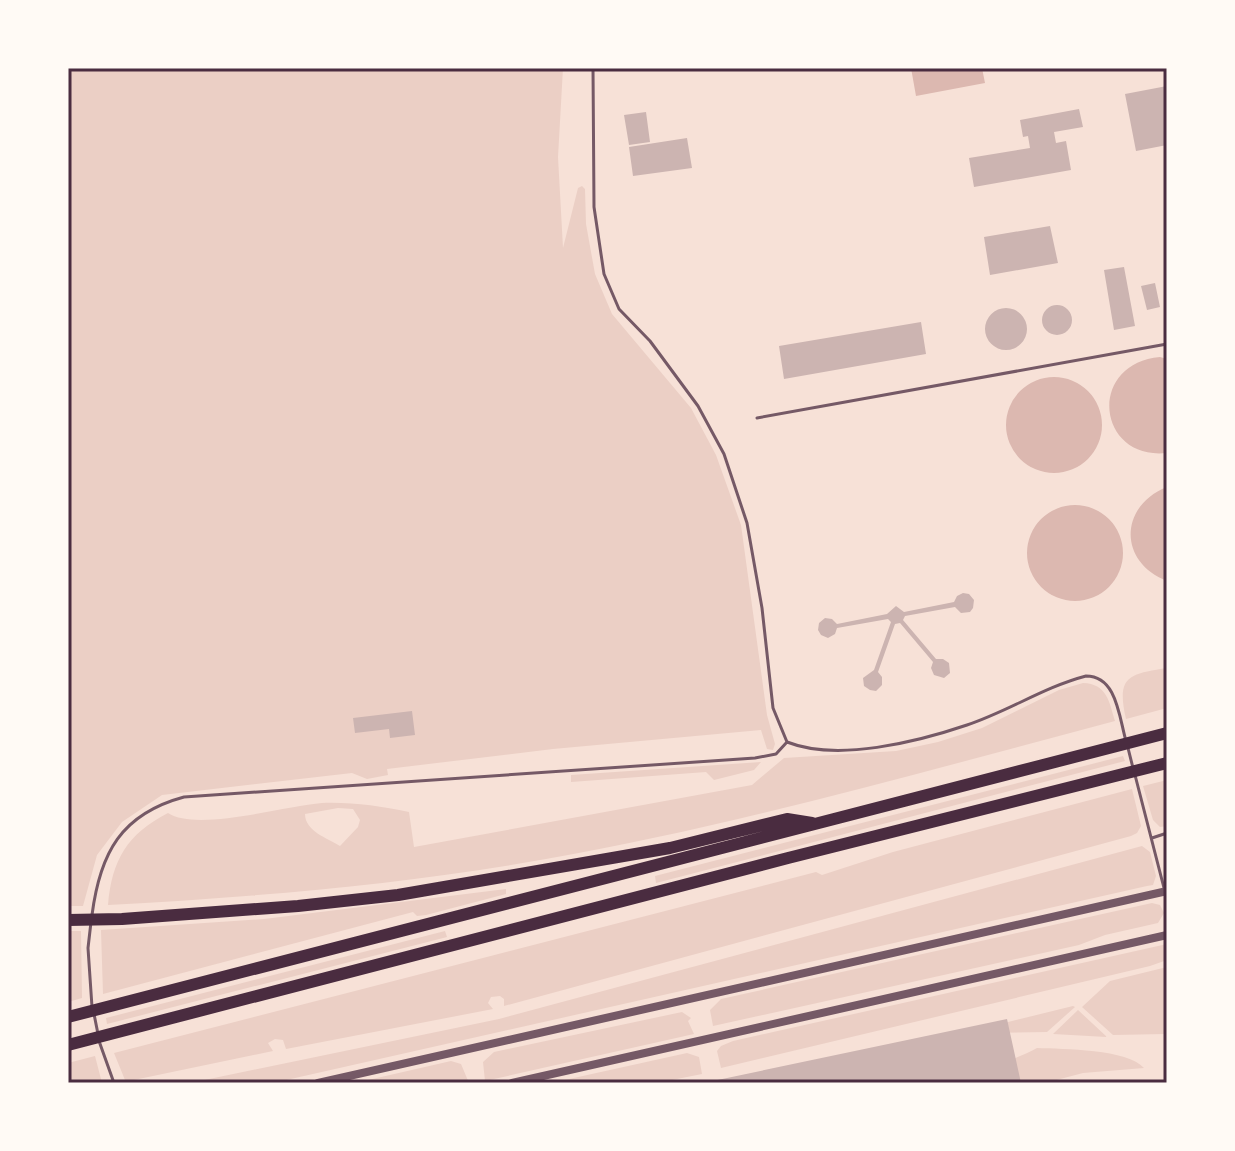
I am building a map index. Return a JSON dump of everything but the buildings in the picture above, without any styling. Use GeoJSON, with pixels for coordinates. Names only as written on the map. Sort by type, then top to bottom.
{"type":"FeatureCollection","features":[{"type":"Feature","properties":{"kind":"highway"},"geometry":{"type":"LineString","coordinates":[[68,1017],[1167,733]]}},
{"type":"Feature","properties":{"kind":"highway"},"geometry":{"type":"LineString","coordinates":[[68,1045],[1167,763]]}},
{"type":"Feature","properties":{"kind":"highway"},"geometry":{"type":"LineString","coordinates":[[68,920],[298,906],[398,895],[670,848],[787,819],[818,825]]}},
{"type":"Feature","properties":{"kind":"street"},"geometry":{"type":"LineString","coordinates":[[318,1083],[1166,891]]}},
{"type":"Feature","properties":{"kind":"street"},"geometry":{"type":"LineString","coordinates":[[512,1083],[1167,935]]}},
{"type":"Feature","properties":{"kind":"lane"},"geometry":{"type":"LineString","coordinates":[[593,68],[594,207],[604,274],[619,309],[650,341],[698,406],[724,454],[747,523],[762,608],[773,708],[787,742],[804,749],[886,746],[967,725],[1086,676],[1095,676],[1105,681],[1112,690],[1166,891]]}},
{"type":"Feature","properties":{"kind":"lane"},"geometry":{"type":"LineString","coordinates":[[757,418],[1167,344]]}},
{"type":"Feature","properties":{"kind":"lane"},"geometry":{"type":"LineString","coordinates":[[113,1080],[100,1044],[89,978],[88,948],[93,905],[100,875],[114,842],[131,823],[161,803],[184,797],[755,758],[776,754],[787,742]]}},
{"type":"Feature","properties":{"kind":"lane"},"geometry":{"type":"LineString","coordinates":[[1152,838],[1167,833]]}},
{"type":"Feature","properties":{"kind":"shaded area"},"geometry":{"type":"Polygon","coordinates":[[[68,68],[563,68],[558,157],[563,248],[578,188],[582,186],[585,189],[586,224],[595,274],[612,314],[691,408],[716,455],[741,525],[767,715],[775,744],[773,750],[767,749],[761,730],[553,749],[387,769],[388,775],[367,779],[352,773],[162,795],[122,822],[97,855],[83,906],[68,906],[68,68]]]}},
{"type":"Feature","properties":{"kind":"shaded area"},"geometry":{"type":"Polygon","coordinates":[[[911,68],[982,68],[985,83],[916,96],[911,68]]]}},
{"type":"Feature","properties":{"kind":"shaded area"},"geometry":{"type":"Polygon","coordinates":[[[1160,357],[1167,359],[1167,453],[1144,451],[1126,442],[1115,428],[1110,411],[1111,393],[1120,376],[1136,363],[1160,357]]]}},
{"type":"Feature","properties":{"kind":"shaded area"},"geometry":{"type":"Polygon","coordinates":[[[1054,377],[1072,381],[1088,391],[1098,407],[1102,425],[1098,443],[1088,459],[1072,469],[1054,473],[1036,469],[1020,459],[1010,443],[1006,425],[1010,407],[1020,391],[1036,381],[1054,377]]]}},
{"type":"Feature","properties":{"kind":"shaded area"},"geometry":{"type":"Polygon","coordinates":[[[1167,487],[1167,581],[1140,561],[1133,548],[1131,534],[1133,520],[1140,507],[1167,487]]]}},
{"type":"Feature","properties":{"kind":"shaded area"},"geometry":{"type":"Polygon","coordinates":[[[1075,505],[1093,509],[1109,519],[1119,535],[1123,553],[1119,571],[1109,587],[1093,597],[1075,601],[1057,597],[1041,587],[1031,571],[1027,553],[1031,535],[1041,519],[1057,509],[1075,505]]]}},
{"type":"Feature","properties":{"kind":"shaded area"},"geometry":{"type":"Polygon","coordinates":[[[1167,668],[1167,708],[1126,719],[1123,694],[1128,680],[1143,672],[1167,668]]]}},
{"type":"Feature","properties":{"kind":"shaded area"},"geometry":{"type":"Polygon","coordinates":[[[1083,683],[1097,687],[1106,695],[1115,721],[761,814],[546,859],[328,889],[108,905],[113,875],[124,850],[142,830],[168,813],[199,820],[322,803],[377,806],[409,812],[414,847],[752,785],[784,758],[896,751],[938,742],[982,728],[1059,690],[1083,683]],[[338,808],[305,814],[306,820],[318,833],[340,846],[358,827],[360,820],[353,809],[338,808]]]}},
{"type":"Feature","properties":{"kind":"shaded area"},"geometry":{"type":"Polygon","coordinates":[[[1123,756],[1125,761],[656,883],[655,876],[1123,756]]]}},
{"type":"Feature","properties":{"kind":"shaded area"},"geometry":{"type":"Polygon","coordinates":[[[761,762],[754,770],[714,780],[706,772],[571,782],[571,775],[761,762]]]}},
{"type":"Feature","properties":{"kind":"shaded area"},"geometry":{"type":"Polygon","coordinates":[[[1167,780],[1167,826],[1160,827],[1153,820],[1143,786],[1167,780]]]}},
{"type":"Feature","properties":{"kind":"shaded area"},"geometry":{"type":"Polygon","coordinates":[[[1132,789],[1141,826],[1131,836],[504,1006],[504,999],[500,996],[491,997],[488,1003],[493,1009],[286,1049],[283,1040],[275,1039],[268,1043],[273,1051],[129,1081],[125,1080],[114,1053],[816,872],[822,875],[893,852],[1132,789]]]}},
{"type":"Feature","properties":{"kind":"shaded area"},"geometry":{"type":"Polygon","coordinates":[[[1142,846],[1150,852],[1156,876],[1153,885],[273,1083],[190,1083],[499,1019],[1142,846]]]}},
{"type":"Feature","properties":{"kind":"shaded area"},"geometry":{"type":"Polygon","coordinates":[[[506,889],[506,894],[426,915],[417,916],[413,912],[103,994],[101,930],[264,919],[506,889]]]}},
{"type":"Feature","properties":{"kind":"shaded area"},"geometry":{"type":"Polygon","coordinates":[[[1152,903],[1160,905],[1164,913],[1158,923],[1105,935],[1079,945],[713,1026],[710,1010],[721,999],[1152,903]]]}},
{"type":"Feature","properties":{"kind":"shaded area"},"geometry":{"type":"Polygon","coordinates":[[[68,931],[81,931],[82,998],[68,1002],[68,931]]]}},
{"type":"Feature","properties":{"kind":"shaded area"},"geometry":{"type":"Polygon","coordinates":[[[445,931],[447,937],[107,1024],[106,1018],[445,931]]]}},
{"type":"Feature","properties":{"kind":"shaded area"},"geometry":{"type":"Polygon","coordinates":[[[1167,944],[1167,960],[1150,966],[721,1068],[717,1051],[733,1041],[1167,944]]]}},
{"type":"Feature","properties":{"kind":"shaded area"},"geometry":{"type":"Polygon","coordinates":[[[1167,967],[1165,1034],[1113,1035],[1082,1007],[1110,981],[1167,967]]]}},
{"type":"Feature","properties":{"kind":"shaded area"},"geometry":{"type":"Polygon","coordinates":[[[1073,1006],[1047,1032],[989,1033],[714,1083],[1008,1022],[1073,1006]]]}},
{"type":"Feature","properties":{"kind":"shaded area"},"geometry":{"type":"Polygon","coordinates":[[[1078,1010],[1107,1037],[1053,1034],[1078,1010]]]}},
{"type":"Feature","properties":{"kind":"shaded area"},"geometry":{"type":"Polygon","coordinates":[[[682,1012],[691,1018],[688,1021],[694,1034],[485,1081],[483,1062],[494,1052],[682,1012]]]}},
{"type":"Feature","properties":{"kind":"shaded area"},"geometry":{"type":"Polygon","coordinates":[[[1037,1048],[1110,1054],[1124,1057],[1144,1068],[1083,1073],[1045,1083],[898,1083],[987,1067],[1037,1048]]]}},
{"type":"Feature","properties":{"kind":"shaded area"},"geometry":{"type":"Polygon","coordinates":[[[687,1053],[699,1057],[702,1074],[657,1083],[551,1083],[687,1053]]]}},
{"type":"Feature","properties":{"kind":"shaded area"},"geometry":{"type":"Polygon","coordinates":[[[95,1056],[102,1083],[68,1083],[68,1063],[95,1056]]]}},
{"type":"Feature","properties":{"kind":"shaded area"},"geometry":{"type":"Polygon","coordinates":[[[451,1061],[461,1064],[469,1083],[355,1083],[451,1061]]]}}]}
